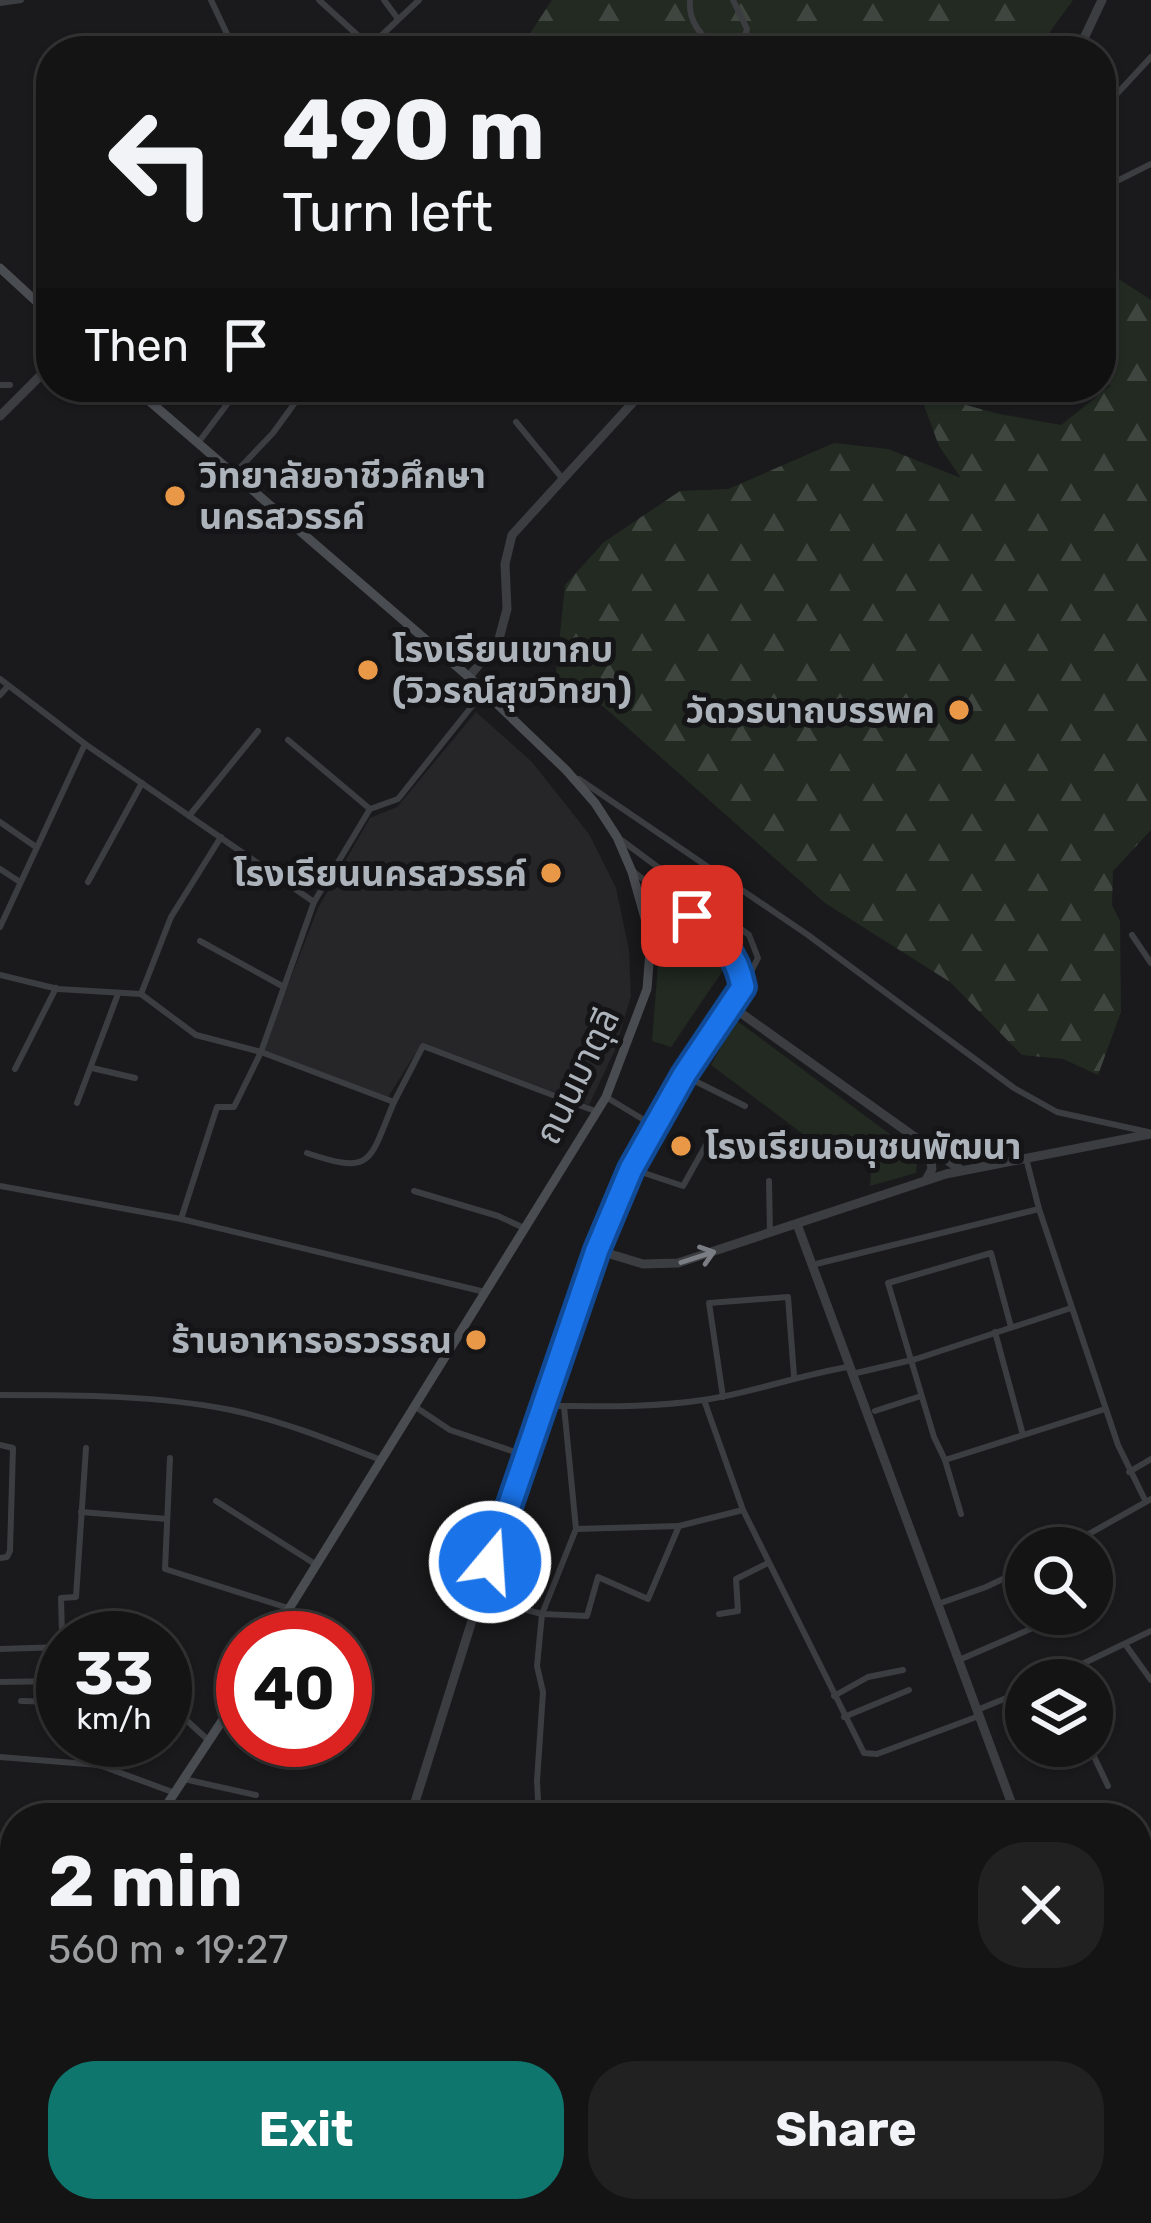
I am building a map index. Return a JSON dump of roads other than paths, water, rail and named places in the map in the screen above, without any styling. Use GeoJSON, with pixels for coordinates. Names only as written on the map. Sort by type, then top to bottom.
{"type":"FeatureCollection","features":[{"type":"Feature","properties":{"kind":"main road"},"geometry":{"type":"LineString","coordinates":[[0,268],[36,301]]}},
{"type":"Feature","properties":{"kind":"main road","name":"ถนนมาตุลี"},"geometry":{"type":"LineString","coordinates":[[152,402],[470,677],[566,770],[596,803],[617,837],[651,939],[647,989],[605,1097],[286,1611]]}},
{"type":"Feature","properties":{"kind":"main road"},"geometry":{"type":"LineString","coordinates":[[168,1803],[216,1728]]}},
{"type":"Feature","properties":{"kind":"street"},"geometry":{"type":"LineString","coordinates":[[0,3],[21,0]]}},
{"type":"Feature","properties":{"kind":"street"},"geometry":{"type":"LineString","coordinates":[[211,0],[228,36]]}},
{"type":"Feature","properties":{"kind":"street"},"geometry":{"type":"LineString","coordinates":[[320,0],[356,36]]}},
{"type":"Feature","properties":{"kind":"street"},"geometry":{"type":"LineString","coordinates":[[384,0],[398,20]]}},
{"type":"Feature","properties":{"kind":"street"},"geometry":{"type":"LineString","coordinates":[[383,36],[419,0]]}},
{"type":"Feature","properties":{"kind":"street"},"geometry":{"type":"LineString","coordinates":[[690,0],[689,13],[701,36]]}},
{"type":"Feature","properties":{"kind":"street"},"geometry":{"type":"LineString","coordinates":[[733,0],[747,29],[745,36]]}},
{"type":"Feature","properties":{"kind":"street"},"geometry":{"type":"LineString","coordinates":[[1085,36],[1102,0]]}},
{"type":"Feature","properties":{"kind":"street"},"geometry":{"type":"LineString","coordinates":[[1116,95],[1151,57]]}},
{"type":"Feature","properties":{"kind":"street"},"geometry":{"type":"LineString","coordinates":[[1116,182],[1151,164]]}},
{"type":"Feature","properties":{"kind":"street"},"geometry":{"type":"LineString","coordinates":[[0,416],[36,379]]}},
{"type":"Feature","properties":{"kind":"street"},"geometry":{"type":"LineString","coordinates":[[0,385],[10,385]]}},
{"type":"Feature","properties":{"kind":"street"},"geometry":{"type":"LineString","coordinates":[[198,443],[229,402]]}},
{"type":"Feature","properties":{"kind":"street"},"geometry":{"type":"LineString","coordinates":[[234,474],[273,434],[296,402]]}},
{"type":"Feature","properties":{"kind":"street"},"geometry":{"type":"LineString","coordinates":[[470,677],[500,639],[507,609],[505,564],[512,535],[633,402]]}},
{"type":"Feature","properties":{"kind":"street"},"geometry":{"type":"LineString","coordinates":[[516,422],[562,478]]}},
{"type":"Feature","properties":{"kind":"street"},"geometry":{"type":"LineString","coordinates":[[0,680],[314,902]]}},
{"type":"Feature","properties":{"kind":"street"},"geometry":{"type":"LineString","coordinates":[[0,694],[8,686]]}},
{"type":"Feature","properties":{"kind":"street"},"geometry":{"type":"LineString","coordinates":[[182,1219],[217,1107],[234,1107],[261,1052],[314,902],[370,808],[398,800],[484,691]]}},
{"type":"Feature","properties":{"kind":"street"},"geometry":{"type":"LineString","coordinates":[[189,815],[258,731]]}},
{"type":"Feature","properties":{"kind":"street"},"geometry":{"type":"LineString","coordinates":[[288,740],[370,808]]}},
{"type":"Feature","properties":{"kind":"street"},"geometry":{"type":"LineString","coordinates":[[0,927],[85,744]]}},
{"type":"Feature","properties":{"kind":"street"},"geometry":{"type":"LineString","coordinates":[[566,770],[808,935],[1014,1088],[1058,1112],[1151,1133]]}},
{"type":"Feature","properties":{"kind":"street"},"geometry":{"type":"LineString","coordinates":[[88,882],[142,783]]}},
{"type":"Feature","properties":{"kind":"street"},"geometry":{"type":"LineString","coordinates":[[0,822],[36,847]]}},
{"type":"Feature","properties":{"kind":"street"},"geometry":{"type":"LineString","coordinates":[[141,994],[171,917],[221,837]]}},
{"type":"Feature","properties":{"kind":"street"},"geometry":{"type":"LineString","coordinates":[[415,1803],[524,1455],[597,1250],[653,1126],[758,958],[749,935],[617,837]]}},
{"type":"Feature","properties":{"kind":"street"},"geometry":{"type":"LineString","coordinates":[[0,868],[20,882]]}},
{"type":"Feature","properties":{"kind":"street"},"geometry":{"type":"LineString","coordinates":[[632,872],[728,945],[743,987]]}},
{"type":"Feature","properties":{"kind":"street"},"geometry":{"type":"LineString","coordinates":[[1132,935],[1151,963]]}},
{"type":"Feature","properties":{"kind":"street"},"geometry":{"type":"LineString","coordinates":[[200,941],[284,987]]}},
{"type":"Feature","properties":{"kind":"street"},"geometry":{"type":"LineString","coordinates":[[0,975],[56,988],[141,994],[196,1035],[261,1052],[394,1102]]}},
{"type":"Feature","properties":{"kind":"street"},"geometry":{"type":"LineString","coordinates":[[15,1069],[56,988]]}},
{"type":"Feature","properties":{"kind":"street"},"geometry":{"type":"LineString","coordinates":[[77,1102],[118,992]]}},
{"type":"Feature","properties":{"kind":"street"},"geometry":{"type":"LineString","coordinates":[[731,1006],[961,1170]]}},
{"type":"Feature","properties":{"kind":"street"},"geometry":{"type":"LineString","coordinates":[[307,1153],[348,1167],[361,1163],[373,1151],[423,1046],[596,1111]]}},
{"type":"Feature","properties":{"kind":"street"},"geometry":{"type":"LineString","coordinates":[[90,1067],[135,1078]]}},
{"type":"Feature","properties":{"kind":"street"},"geometry":{"type":"LineString","coordinates":[[684,1075],[745,1106]]}},
{"type":"Feature","properties":{"kind":"street"},"geometry":{"type":"LineString","coordinates":[[605,1097],[653,1126]]}},
{"type":"Feature","properties":{"kind":"street"},"geometry":{"type":"LineString","coordinates":[[1083,1120],[1096,1129],[1097,1138],[1091,1144]]}},
{"type":"Feature","properties":{"kind":"street"},"geometry":{"type":"LineString","coordinates":[[597,1250],[643,1264],[678,1263],[961,1170],[1151,1133]]}},
{"type":"Feature","properties":{"kind":"street"},"geometry":{"type":"LineString","coordinates":[[631,1169],[683,1186],[706,1145]]}},
{"type":"Feature","properties":{"kind":"street"},"geometry":{"type":"LineString","coordinates":[[926,1180],[932,1169],[928,1146]]}},
{"type":"Feature","properties":{"kind":"street"},"geometry":{"type":"LineString","coordinates":[[1026,1156],[1105,1408],[1129,1472],[1148,1499],[1100,1527]]}},
{"type":"Feature","properties":{"kind":"street"},"geometry":{"type":"LineString","coordinates":[[769,1181],[770,1233]]}},
{"type":"Feature","properties":{"kind":"street"},"geometry":{"type":"LineString","coordinates":[[0,1186],[182,1219],[485,1292]]}},
{"type":"Feature","properties":{"kind":"street"},"geometry":{"type":"LineString","coordinates":[[414,1191],[524,1228]]}},
{"type":"Feature","properties":{"kind":"street"},"geometry":{"type":"LineString","coordinates":[[812,1265],[1039,1209]]}},
{"type":"Feature","properties":{"kind":"street"},"geometry":{"type":"LineString","coordinates":[[797,1224],[1011,1803]]}},
{"type":"Feature","properties":{"kind":"street"},"geometry":{"type":"LineString","coordinates":[[961,1514],[888,1283],[991,1253],[1012,1327]]}},
{"type":"Feature","properties":{"kind":"street"},"geometry":{"type":"LineString","coordinates":[[723,1397],[709,1303],[788,1297],[794,1376]]}},
{"type":"Feature","properties":{"kind":"street"},"geometry":{"type":"LineString","coordinates":[[544,1406],[667,1405],[723,1397],[794,1376],[911,1360],[1070,1308]]}},
{"type":"Feature","properties":{"kind":"street"},"geometry":{"type":"LineString","coordinates":[[995,1332],[1024,1435]]}},
{"type":"Feature","properties":{"kind":"street"},"geometry":{"type":"LineString","coordinates":[[0,1395],[135,1398],[226,1409],[381,1460]]}},
{"type":"Feature","properties":{"kind":"street"},"geometry":{"type":"LineString","coordinates":[[874,1412],[921,1396]]}},
{"type":"Feature","properties":{"kind":"street"},"geometry":{"type":"LineString","coordinates":[[704,1400],[743,1510],[864,1753],[877,1754],[1005,1700]]}},
{"type":"Feature","properties":{"kind":"street"},"geometry":{"type":"LineString","coordinates":[[413,1406],[450,1430],[524,1455]]}},
{"type":"Feature","properties":{"kind":"street"},"geometry":{"type":"LineString","coordinates":[[538,1803],[543,1692],[537,1666],[542,1614],[576,1528],[564,1406]]}},
{"type":"Feature","properties":{"kind":"street"},"geometry":{"type":"LineString","coordinates":[[945,1460],[1105,1408]]}},
{"type":"Feature","properties":{"kind":"street"},"geometry":{"type":"LineString","coordinates":[[0,1445],[13,1446],[13,1471],[10,1551],[0,1558]]}},
{"type":"Feature","properties":{"kind":"street"},"geometry":{"type":"LineString","coordinates":[[61,1611],[61,1598],[76,1598],[86,1448]]}},
{"type":"Feature","properties":{"kind":"street"},"geometry":{"type":"LineString","coordinates":[[170,1458],[164,1567],[288,1608]]}},
{"type":"Feature","properties":{"kind":"street"},"geometry":{"type":"LineString","coordinates":[[1129,1472],[1151,1460]]}},
{"type":"Feature","properties":{"kind":"street"},"geometry":{"type":"LineString","coordinates":[[216,1502],[315,1564]]}},
{"type":"Feature","properties":{"kind":"street"},"geometry":{"type":"LineString","coordinates":[[576,1528],[680,1526],[743,1510]]}},
{"type":"Feature","properties":{"kind":"street"},"geometry":{"type":"LineString","coordinates":[[80,1512],[167,1519]]}},
{"type":"Feature","properties":{"kind":"street"},"geometry":{"type":"LineString","coordinates":[[479,1597],[542,1614],[586,1616],[598,1577],[648,1599],[680,1526]]}},
{"type":"Feature","properties":{"kind":"street"},"geometry":{"type":"LineString","coordinates":[[719,1614],[738,1611],[736,1579],[768,1563]]}},
{"type":"Feature","properties":{"kind":"street"},"geometry":{"type":"LineString","coordinates":[[938,1604],[1005,1578]]}},
{"type":"Feature","properties":{"kind":"street"},"geometry":{"type":"LineString","coordinates":[[1093,1659],[1151,1631]]}},
{"type":"Feature","properties":{"kind":"street"},"geometry":{"type":"LineString","coordinates":[[958,1660],[1016,1635]]}},
{"type":"Feature","properties":{"kind":"street"},"geometry":{"type":"LineString","coordinates":[[1125,1644],[1151,1680]]}},
{"type":"Feature","properties":{"kind":"street"},"geometry":{"type":"LineString","coordinates":[[0,1648],[36,1647]]}},
{"type":"Feature","properties":{"kind":"street"},"geometry":{"type":"LineString","coordinates":[[835,1696],[868,1677],[903,1670]]}},
{"type":"Feature","properties":{"kind":"street"},"geometry":{"type":"LineString","coordinates":[[0,1682],[36,1681]]}},
{"type":"Feature","properties":{"kind":"street"},"geometry":{"type":"LineString","coordinates":[[844,1718],[909,1690]]}},
{"type":"Feature","properties":{"kind":"street"},"geometry":{"type":"LineString","coordinates":[[21,1701],[36,1701]]}},
{"type":"Feature","properties":{"kind":"street"},"geometry":{"type":"LineString","coordinates":[[192,1725],[208,1740]]}},
{"type":"Feature","properties":{"kind":"street"},"geometry":{"type":"LineString","coordinates":[[0,1757],[36,1760]]}},
{"type":"Feature","properties":{"kind":"street"},"geometry":{"type":"LineString","coordinates":[[99,1767],[175,1793]]}},
{"type":"Feature","properties":{"kind":"street"},"geometry":{"type":"LineString","coordinates":[[1099,1767],[1108,1786]]}},
{"type":"Feature","properties":{"kind":"street"},"geometry":{"type":"LineString","coordinates":[[182,1778],[256,1795]]}},
{"type":"Feature","properties":{"kind":"place","name":"วิทยาลัยอาชีวศึกษา นครสวรรค์"},"geometry":{"type":"Point","coordinates":[175,496]}},
{"type":"Feature","properties":{"kind":"place","name":"โรงเรียนเขากบ (วิวรณ์สุขวิทยา)"},"geometry":{"type":"Point","coordinates":[368,670]}},
{"type":"Feature","properties":{"kind":"place","name":"วัดวรนาถบรรพค"},"geometry":{"type":"Point","coordinates":[959,710]}},
{"type":"Feature","properties":{"kind":"place","name":"โรงเรียนนครสวรรค์"},"geometry":{"type":"Point","coordinates":[551,873]}},
{"type":"Feature","properties":{"kind":"place","name":"โรงเรียนอนุชนพัฒนา"},"geometry":{"type":"Point","coordinates":[681,1146]}},
{"type":"Feature","properties":{"kind":"place","name":"ร้านอาหารอรวรรณ"},"geometry":{"type":"Point","coordinates":[476,1340]}}]}
